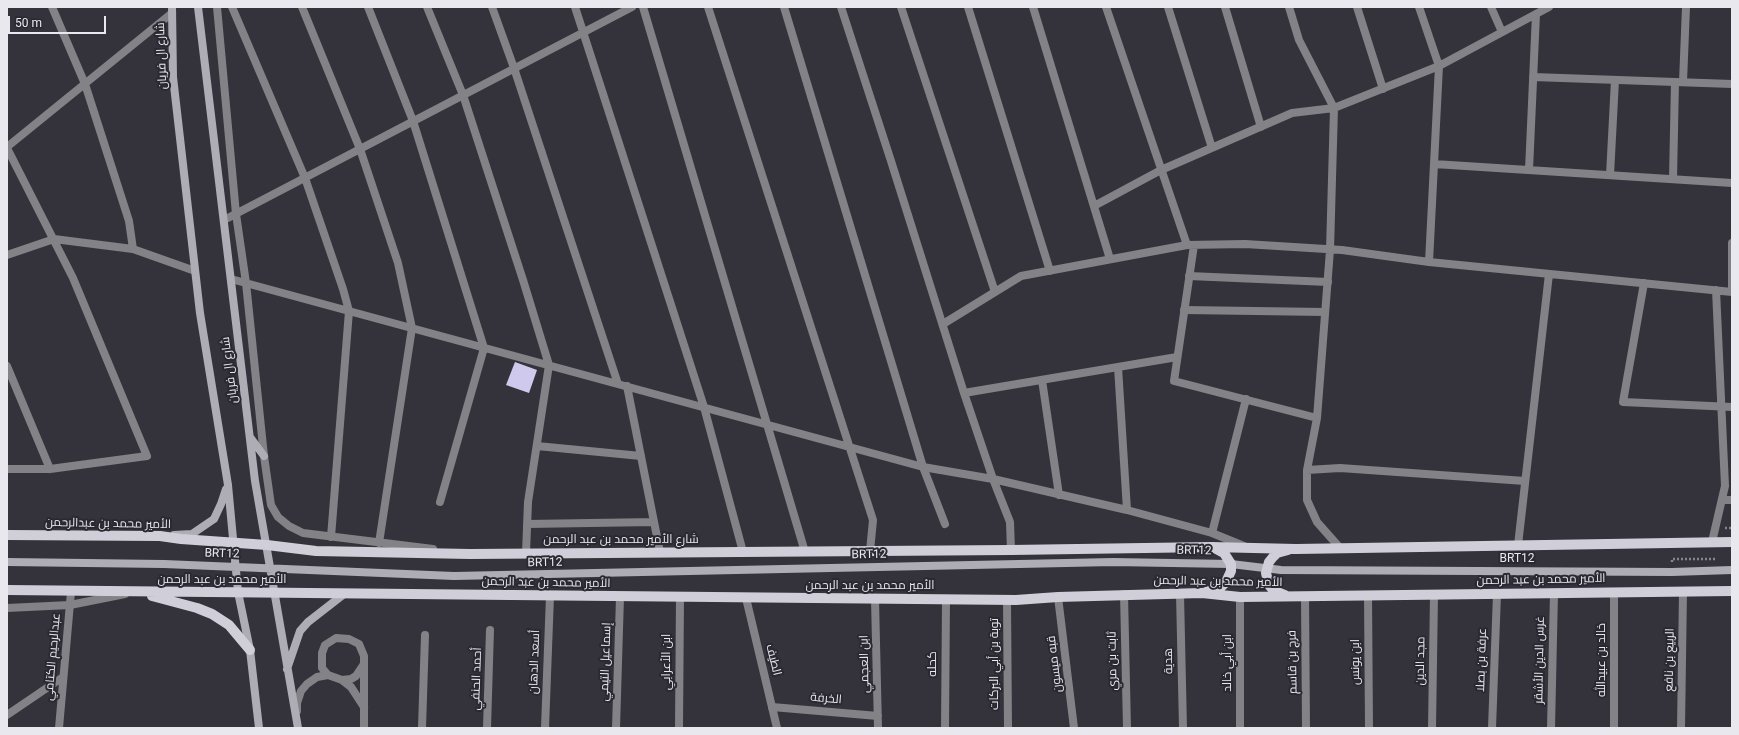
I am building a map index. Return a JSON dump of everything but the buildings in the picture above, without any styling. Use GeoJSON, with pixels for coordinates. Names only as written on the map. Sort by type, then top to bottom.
{"type":"FeatureCollection","features":[{"type":"Feature","properties":{"kind":"main road","name":"شارع ال فريان"},"geometry":{"type":"LineString","coordinates":[[198,7],[255,481],[297,727]]}},
{"type":"Feature","properties":{"kind":"main road","name":"شارع ال فريان"},"geometry":{"type":"LineString","coordinates":[[172,10],[173,77],[195,271],[200,312],[228,484],[232,543],[238,592],[250,650],[259,728]]}},
{"type":"Feature","properties":{"kind":"main road"},"geometry":{"type":"LineString","coordinates":[[249,436],[264,456]]}},
{"type":"Feature","properties":{"kind":"main road","name":"شارع ال فريان"},"geometry":{"type":"LineString","coordinates":[[160,536],[192,534],[205,526],[214,519],[228,484]]}},
{"type":"Feature","properties":{"kind":"main road","name":"الأمير محمد بن عبدالرحمن"},"geometry":{"type":"LineString","coordinates":[[7,535],[160,536],[232,543]]}},
{"type":"Feature","properties":{"kind":"main road"},"geometry":{"type":"LineString","coordinates":[[1011,550],[1211,547],[1296,549],[1732,542]]}},
{"type":"Feature","properties":{"kind":"main road","name":"شارع الأمير محمد بن عبد الرحمن"},"geometry":{"type":"LineString","coordinates":[[232,543],[267,545],[316,551],[470,554],[1011,550]]}},
{"type":"Feature","properties":{"kind":"main road"},"geometry":{"type":"LineString","coordinates":[[1202,593],[1221,587],[1230,577],[1231,564],[1224,553],[1211,547]]}},
{"type":"Feature","properties":{"kind":"main road"},"geometry":{"type":"LineString","coordinates":[[1296,549],[1278,553],[1269,562],[1267,568],[1267,579],[1273,590],[1284,595],[1300,596]]}},
{"type":"Feature","properties":{"kind":"main road","name":"BRT12"},"geometry":{"type":"LineString","coordinates":[[7,562],[79,562],[454,576],[1113,562],[1231,564],[1267,568],[1664,572],[1732,570]]}},
{"type":"Feature","properties":{"kind":"main road","name":"الأمير محمد بن عبد الرحمن"},"geometry":{"type":"LineString","coordinates":[[7,590],[71,592],[238,592],[1007,600],[1124,594],[1202,593],[1240,597],[1732,591]]}},
{"type":"Feature","properties":{"kind":"main road"},"geometry":{"type":"LineString","coordinates":[[135,592],[197,608],[212,614],[228,625],[250,650]]}},
{"type":"Feature","properties":{"kind":"main road"},"geometry":{"type":"LineString","coordinates":[[287,671],[300,631],[308,622],[344,594]]}},
{"type":"Feature","properties":{"kind":"street"},"geometry":{"type":"LineString","coordinates":[[52,7],[84,84],[129,221],[133,249]]}},
{"type":"Feature","properties":{"kind":"street"},"geometry":{"type":"LineString","coordinates":[[217,7],[236,214],[246,283],[264,456],[271,505],[278,517],[289,526],[303,533],[470,554]]}},
{"type":"Feature","properties":{"kind":"street"},"geometry":{"type":"LineString","coordinates":[[232,7],[305,178],[343,289],[349,311],[331,537]]}},
{"type":"Feature","properties":{"kind":"street"},"geometry":{"type":"LineString","coordinates":[[302,7],[360,149],[398,263],[412,328],[379,543]]}},
{"type":"Feature","properties":{"kind":"street"},"geometry":{"type":"LineString","coordinates":[[368,7],[413,121],[484,348],[440,502]]}},
{"type":"Feature","properties":{"kind":"street"},"geometry":{"type":"LineString","coordinates":[[427,7],[463,95],[524,280],[549,365],[528,502],[526,553]]}},
{"type":"Feature","properties":{"kind":"street"},"geometry":{"type":"LineString","coordinates":[[492,7],[514,68],[618,384]]}},
{"type":"Feature","properties":{"kind":"street"},"geometry":{"type":"LineString","coordinates":[[575,7],[704,407],[743,552]]}},
{"type":"Feature","properties":{"kind":"street"},"geometry":{"type":"LineString","coordinates":[[224,220],[632,7]]}},
{"type":"Feature","properties":{"kind":"street"},"geometry":{"type":"LineString","coordinates":[[643,7],[769,425],[805,552]]}},
{"type":"Feature","properties":{"kind":"street"},"geometry":{"type":"LineString","coordinates":[[708,7],[873,520],[870,551]]}},
{"type":"Feature","properties":{"kind":"street"},"geometry":{"type":"LineString","coordinates":[[784,7],[923,467],[945,524]]}},
{"type":"Feature","properties":{"kind":"street"},"geometry":{"type":"LineString","coordinates":[[841,7],[964,393],[993,479],[1010,522],[1011,550]]}},
{"type":"Feature","properties":{"kind":"street"},"geometry":{"type":"LineString","coordinates":[[901,7],[995,292]]}},
{"type":"Feature","properties":{"kind":"street"},"geometry":{"type":"LineString","coordinates":[[968,7],[1050,271]]}},
{"type":"Feature","properties":{"kind":"street"},"geometry":{"type":"LineString","coordinates":[[1033,7],[1110,259]]}},
{"type":"Feature","properties":{"kind":"street"},"geometry":{"type":"LineString","coordinates":[[1106,7],[1161,170],[1191,245],[1190,276],[1174,381],[1317,418]]}},
{"type":"Feature","properties":{"kind":"street"},"geometry":{"type":"LineString","coordinates":[[1168,7],[1212,148]]}},
{"type":"Feature","properties":{"kind":"street"},"geometry":{"type":"LineString","coordinates":[[1225,7],[1261,127]]}},
{"type":"Feature","properties":{"kind":"street"},"geometry":{"type":"LineString","coordinates":[[1289,7],[1299,40],[1334,108],[1328,282],[1317,418],[1307,470],[1307,500],[1317,522],[1340,548]]}},
{"type":"Feature","properties":{"kind":"street"},"geometry":{"type":"LineString","coordinates":[[1357,7],[1383,89]]}},
{"type":"Feature","properties":{"kind":"street"},"geometry":{"type":"LineString","coordinates":[[1419,7],[1439,66],[1429,262]]}},
{"type":"Feature","properties":{"kind":"street"},"geometry":{"type":"LineString","coordinates":[[1491,7],[1502,32]]}},
{"type":"Feature","properties":{"kind":"street"},"geometry":{"type":"LineString","coordinates":[[1094,206],[1161,170],[1292,113],[1334,108],[1439,66],[1549,7]]}},
{"type":"Feature","properties":{"kind":"street"},"geometry":{"type":"LineString","coordinates":[[1673,179],[1679,82],[1686,7]]}},
{"type":"Feature","properties":{"kind":"street"},"geometry":{"type":"LineString","coordinates":[[7,469],[50,469],[147,456],[73,278],[7,147],[172,10]]}},
{"type":"Feature","properties":{"kind":"street"},"geometry":{"type":"LineString","coordinates":[[1529,170],[1536,14]]}},
{"type":"Feature","properties":{"kind":"street"},"geometry":{"type":"LineString","coordinates":[[1533,77],[1732,84]]}},
{"type":"Feature","properties":{"kind":"street"},"geometry":{"type":"LineString","coordinates":[[1610,175],[1615,80]]}},
{"type":"Feature","properties":{"kind":"street"},"geometry":{"type":"LineString","coordinates":[[1434,164],[1732,183]]}},
{"type":"Feature","properties":{"kind":"street"},"geometry":{"type":"LineString","coordinates":[[7,255],[54,238],[133,249],[195,271]]}},
{"type":"Feature","properties":{"kind":"street"},"geometry":{"type":"LineString","coordinates":[[943,324],[1021,276],[1191,245],[1245,244],[1342,250],[1429,262],[1732,292],[1732,243]]}},
{"type":"Feature","properties":{"kind":"street"},"geometry":{"type":"LineString","coordinates":[[1518,545],[1549,274]]}},
{"type":"Feature","properties":{"kind":"street"},"geometry":{"type":"LineString","coordinates":[[1190,276],[1328,282]]}},
{"type":"Feature","properties":{"kind":"street"},"geometry":{"type":"LineString","coordinates":[[231,279],[923,467],[993,479],[1127,510],[1212,533],[1244,547]]}},
{"type":"Feature","properties":{"kind":"street"},"geometry":{"type":"LineString","coordinates":[[1644,283],[1623,402],[1732,407]]}},
{"type":"Feature","properties":{"kind":"street"},"geometry":{"type":"LineString","coordinates":[[1712,542],[1725,486],[1716,290]]}},
{"type":"Feature","properties":{"kind":"street"},"geometry":{"type":"LineString","coordinates":[[1184,310],[1325,312]]}},
{"type":"Feature","properties":{"kind":"street"},"geometry":{"type":"LineString","coordinates":[[964,393],[1177,357]]}},
{"type":"Feature","properties":{"kind":"street"},"geometry":{"type":"LineString","coordinates":[[7,366],[50,469]]}},
{"type":"Feature","properties":{"kind":"street"},"geometry":{"type":"LineString","coordinates":[[1118,367],[1127,510]]}},
{"type":"Feature","properties":{"kind":"street"},"geometry":{"type":"LineString","coordinates":[[1042,380],[1059,495]]}},
{"type":"Feature","properties":{"kind":"street"},"geometry":{"type":"LineString","coordinates":[[627,386],[660,552]]}},
{"type":"Feature","properties":{"kind":"street"},"geometry":{"type":"LineString","coordinates":[[1212,533],[1246,399]]}},
{"type":"Feature","properties":{"kind":"street"},"geometry":{"type":"LineString","coordinates":[[537,446],[641,456]]}},
{"type":"Feature","properties":{"kind":"street"},"geometry":{"type":"LineString","coordinates":[[1307,470],[1340,468],[1525,481]]}},
{"type":"Feature","properties":{"kind":"street"},"geometry":{"type":"LineString","coordinates":[[1722,500],[1732,500]]}},
{"type":"Feature","properties":{"kind":"street"},"geometry":{"type":"LineString","coordinates":[[528,524],[654,522]]}},
{"type":"Feature","properties":{"kind":"street","name":"الربيع بن نافع"},"geometry":{"type":"LineString","coordinates":[[1681,728],[1683,591]]}},
{"type":"Feature","properties":{"kind":"street"},"geometry":{"type":"LineString","coordinates":[[7,608],[70,605],[71,592]]}},
{"type":"Feature","properties":{"kind":"street","name":"عبدالرحيم الكتامي"},"geometry":{"type":"LineString","coordinates":[[59,728],[70,605],[135,592]]}},
{"type":"Feature","properties":{"kind":"street","name":"خالد بن عبيدالله"},"geometry":{"type":"LineString","coordinates":[[1614,592],[1614,728]]}},
{"type":"Feature","properties":{"kind":"street","name":"غرس الدين الأشقر"},"geometry":{"type":"LineString","coordinates":[[1551,728],[1554,593]]}},
{"type":"Feature","properties":{"kind":"street","name":"ثابت بن مري"},"geometry":{"type":"LineString","coordinates":[[1124,594],[1127,728]]}},
{"type":"Feature","properties":{"kind":"street","name":"هدية"},"geometry":{"type":"LineString","coordinates":[[1180,594],[1183,728]]}},
{"type":"Feature","properties":{"kind":"street","name":"مجد الدين"},"geometry":{"type":"LineString","coordinates":[[1432,728],[1434,594]]}},
{"type":"Feature","properties":{"kind":"street","name":"عرفة بن بصلا"},"geometry":{"type":"LineString","coordinates":[[1492,728],[1497,594]]}},
{"type":"Feature","properties":{"kind":"street","name":"ابن يونس"},"geometry":{"type":"LineString","coordinates":[[1368,595],[1369,728]]}},
{"type":"Feature","properties":{"kind":"street","name":"أسعد الدهان"},"geometry":{"type":"LineString","coordinates":[[545,728],[550,596]]}},
{"type":"Feature","properties":{"kind":"street","name":"فرج بن قاسم"},"geometry":{"type":"LineString","coordinates":[[1300,596],[1306,728]]}},
{"type":"Feature","properties":{"kind":"street","name":"إسماعيل التيمي"},"geometry":{"type":"LineString","coordinates":[[616,728],[620,597]]}},
{"type":"Feature","properties":{"kind":"street","name":"ابن الأعرابي"},"geometry":{"type":"LineString","coordinates":[[679,728],[680,597]]}},
{"type":"Feature","properties":{"kind":"street","name":"قبه ميسون"},"geometry":{"type":"LineString","coordinates":[[1058,597],[1074,728]]}},
{"type":"Feature","properties":{"kind":"street","name":"ابن أبي خالد"},"geometry":{"type":"LineString","coordinates":[[1240,597],[1240,728]]}},
{"type":"Feature","properties":{"kind":"street","name":"الطيف"},"geometry":{"type":"LineString","coordinates":[[746,598],[777,728]]}},
{"type":"Feature","properties":{"kind":"street","name":"ابن العجمي"},"geometry":{"type":"LineString","coordinates":[[875,599],[878,728]]}},
{"type":"Feature","properties":{"kind":"street","name":"كحله"},"geometry":{"type":"LineString","coordinates":[[945,728],[946,599]]}},
{"type":"Feature","properties":{"kind":"street","name":"توبة بن أبي البركات"},"geometry":{"type":"LineString","coordinates":[[1007,600],[1008,728]]}},
{"type":"Feature","properties":{"kind":"street","name":"أحمد الحنفي"},"geometry":{"type":"LineString","coordinates":[[487,728],[490,630]]}},
{"type":"Feature","properties":{"kind":"street"},"geometry":{"type":"LineString","coordinates":[[422,728],[425,635]]}},
{"type":"Feature","properties":{"kind":"street"},"geometry":{"type":"LineString","coordinates":[[364,707],[351,686],[342,680],[328,675],[322,668],[322,653],[326,645],[336,638],[349,639],[359,644],[364,656],[364,664],[364,707],[364,728]]}},
{"type":"Feature","properties":{"kind":"street"},"geometry":{"type":"LineString","coordinates":[[342,680],[351,679],[356,676],[364,664]]}},
{"type":"Feature","properties":{"kind":"street"},"geometry":{"type":"LineString","coordinates":[[297,727],[297,702],[301,691],[307,684],[317,678],[328,675]]}},
{"type":"Feature","properties":{"kind":"street"},"geometry":{"type":"LineString","coordinates":[[9,713],[63,677]]}},
{"type":"Feature","properties":{"kind":"street","name":"الخرفة"},"geometry":{"type":"LineString","coordinates":[[772,707],[878,716]]}}]}
